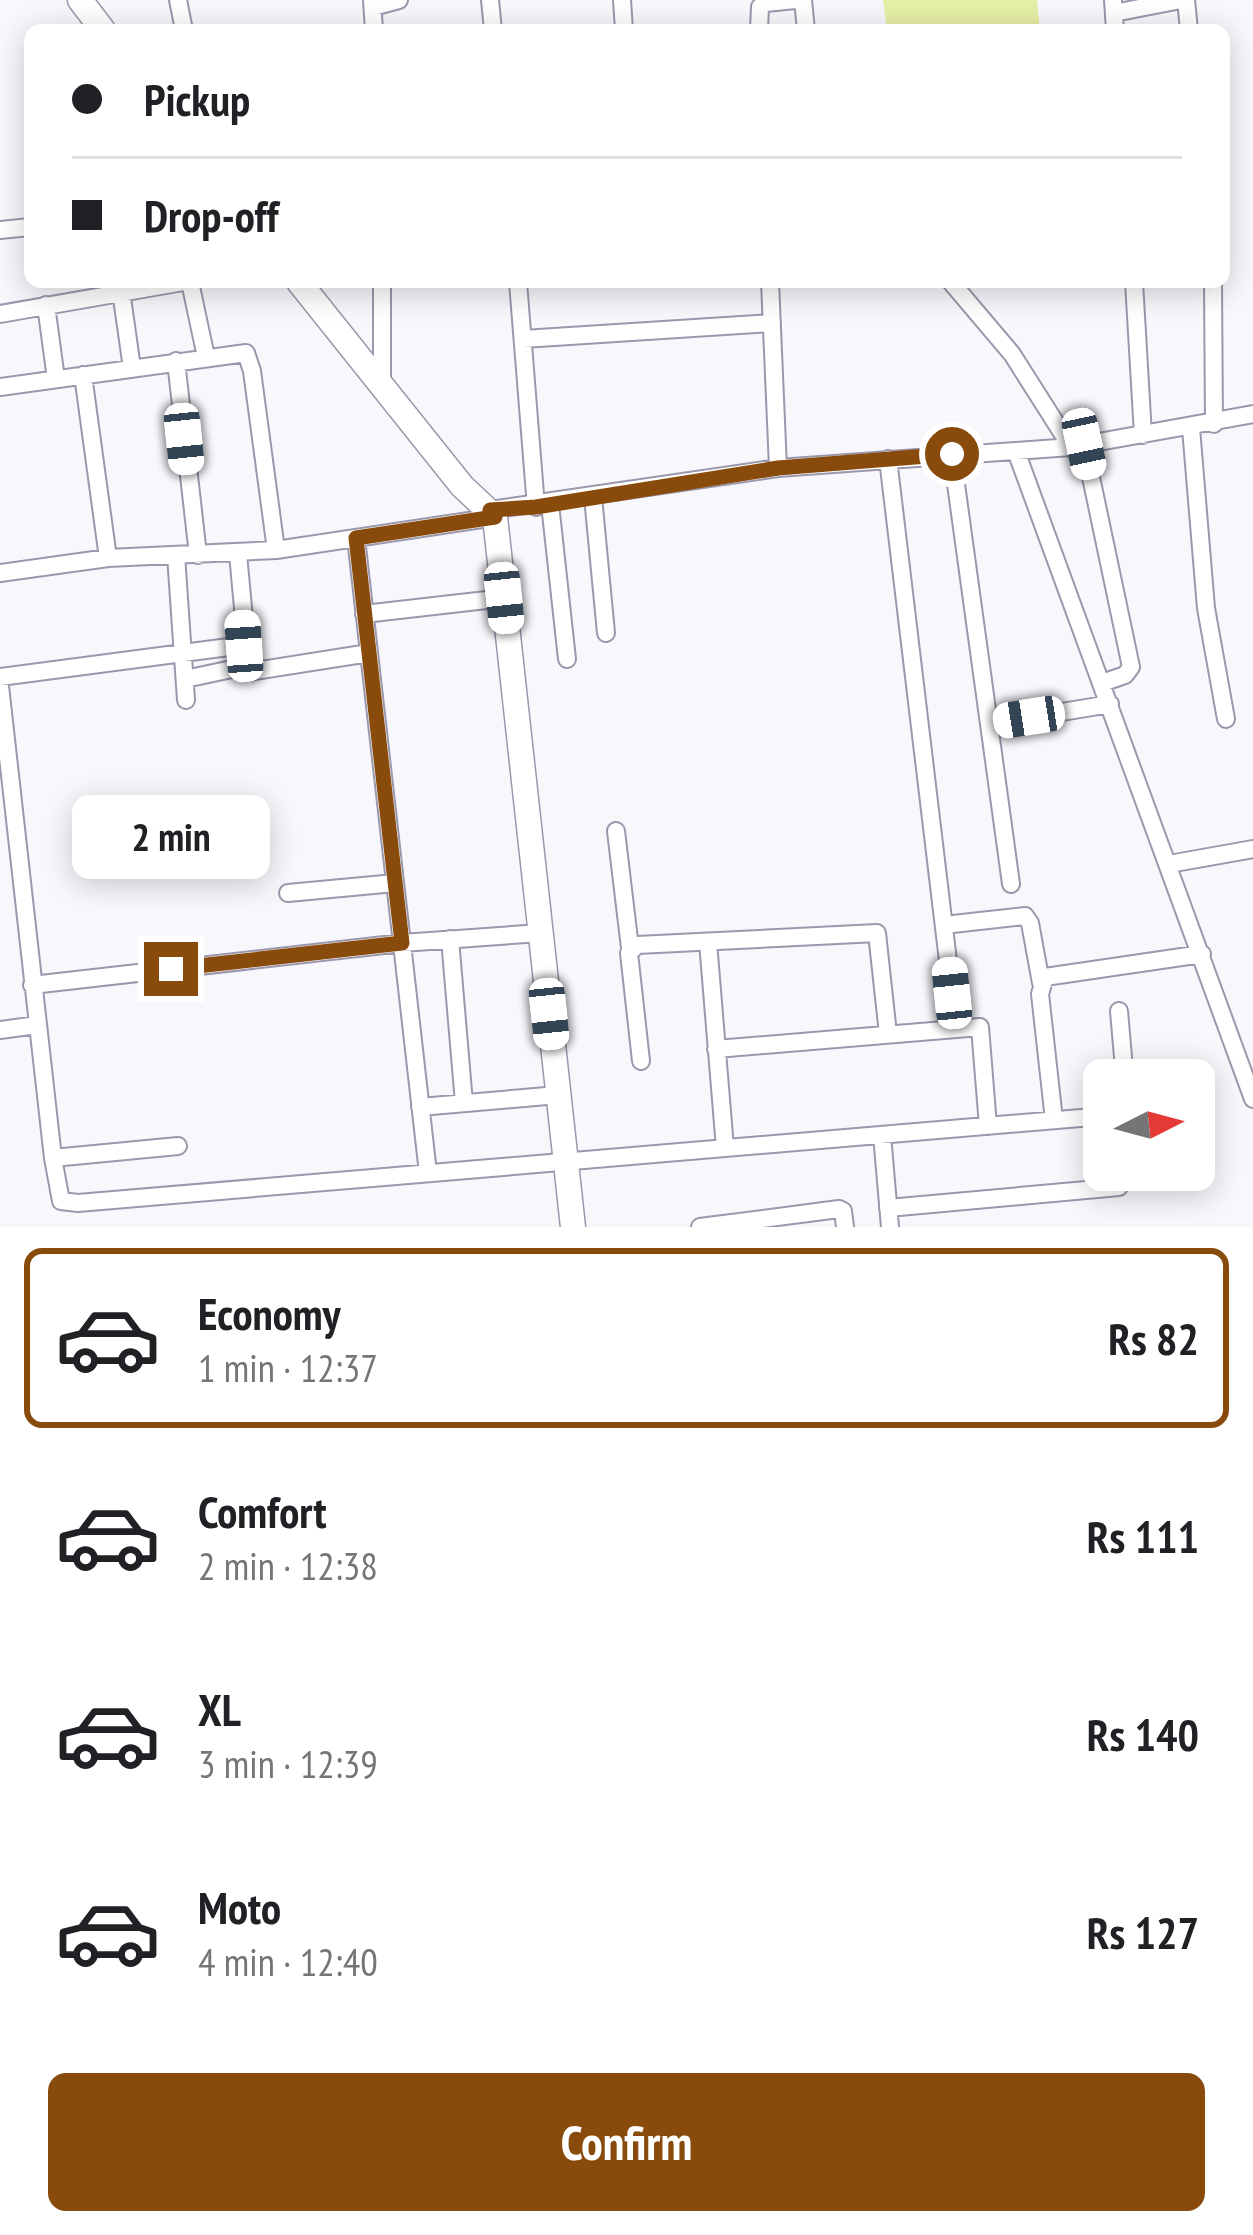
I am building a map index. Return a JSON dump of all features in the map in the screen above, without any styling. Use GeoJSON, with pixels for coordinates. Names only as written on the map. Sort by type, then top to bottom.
{"type":"FeatureCollection","features":[{"type":"Feature","properties":{"kind":"street"},"geometry":{"type":"LineString","coordinates":[[80,0],[98,24]]}},
{"type":"Feature","properties":{"kind":"street"},"geometry":{"type":"LineString","coordinates":[[372,3],[399,0]]}},
{"type":"Feature","properties":{"kind":"street"},"geometry":{"type":"LineString","coordinates":[[759,24],[760,7],[773,1],[799,0]]}},
{"type":"Feature","properties":{"kind":"street"},"geometry":{"type":"LineString","coordinates":[[1114,14],[1183,0]]}},
{"type":"Feature","properties":{"kind":"street"},"geometry":{"type":"LineString","coordinates":[[0,314],[143,288]]}},
{"type":"Feature","properties":{"kind":"street"},"geometry":{"type":"LineString","coordinates":[[189,288],[206,357]]}},
{"type":"Feature","properties":{"kind":"street"},"geometry":{"type":"LineString","coordinates":[[303,288],[475,500],[493,514],[573,1227]]}},
{"type":"Feature","properties":{"kind":"street"},"geometry":{"type":"LineString","coordinates":[[382,288],[382,387]]}},
{"type":"Feature","properties":{"kind":"street"},"geometry":{"type":"LineString","coordinates":[[519,288],[543,506],[567,659]]}},
{"type":"Feature","properties":{"kind":"street"},"geometry":{"type":"LineString","coordinates":[[770,288],[778,468]]}},
{"type":"Feature","properties":{"kind":"street"},"geometry":{"type":"LineString","coordinates":[[956,288],[1012,354],[1077,446],[1132,667],[1125,675],[1102,682]]}},
{"type":"Feature","properties":{"kind":"street"},"geometry":{"type":"LineString","coordinates":[[1134,288],[1143,435]]}},
{"type":"Feature","properties":{"kind":"street"},"geometry":{"type":"LineString","coordinates":[[1213,288],[1214,424]]}},
{"type":"Feature","properties":{"kind":"street"},"geometry":{"type":"LineString","coordinates":[[121,291],[132,368]]}},
{"type":"Feature","properties":{"kind":"street"},"geometry":{"type":"LineString","coordinates":[[46,305],[56,379]]}},
{"type":"Feature","properties":{"kind":"street"},"geometry":{"type":"LineString","coordinates":[[523,340],[772,323]]}},
{"type":"Feature","properties":{"kind":"street"},"geometry":{"type":"LineString","coordinates":[[0,387],[246,353],[276,550]]}},
{"type":"Feature","properties":{"kind":"street"},"geometry":{"type":"LineString","coordinates":[[176,361],[197,555]]}},
{"type":"Feature","properties":{"kind":"street"},"geometry":{"type":"LineString","coordinates":[[83,375],[108,558]]}},
{"type":"Feature","properties":{"kind":"street"},"geometry":{"type":"LineString","coordinates":[[0,573],[108,558],[276,550],[778,468],[1077,446],[1253,414]]}},
{"type":"Feature","properties":{"kind":"street"},"geometry":{"type":"LineString","coordinates":[[1191,428],[1206,608],[1226,719]]}},
{"type":"Feature","properties":{"kind":"street"},"geometry":{"type":"LineString","coordinates":[[1016,451],[1253,1099]]}},
{"type":"Feature","properties":{"kind":"street"},"geometry":{"type":"LineString","coordinates":[[952,454],[1011,884]]}},
{"type":"Feature","properties":{"kind":"street"},"geometry":{"type":"LineString","coordinates":[[888,459],[956,1028]]}},
{"type":"Feature","properties":{"kind":"street"},"geometry":{"type":"LineString","coordinates":[[593,497],[606,633]]}},
{"type":"Feature","properties":{"kind":"street"},"geometry":{"type":"LineString","coordinates":[[356,538],[428,1173]]}},
{"type":"Feature","properties":{"kind":"street"},"geometry":{"type":"LineString","coordinates":[[238,554],[249,672],[369,653]]}},
{"type":"Feature","properties":{"kind":"street"},"geometry":{"type":"LineString","coordinates":[[176,556],[186,700]]}},
{"type":"Feature","properties":{"kind":"street"},"geometry":{"type":"LineString","coordinates":[[364,614],[504,598]]}},
{"type":"Feature","properties":{"kind":"street"},"geometry":{"type":"LineString","coordinates":[[244,646],[0,682],[59,1197],[68,1202],[1083,1118]]}},
{"type":"Feature","properties":{"kind":"street"},"geometry":{"type":"LineString","coordinates":[[184,679],[246,666]]}},
{"type":"Feature","properties":{"kind":"street"},"geometry":{"type":"LineString","coordinates":[[989,724],[1110,704]]}},
{"type":"Feature","properties":{"kind":"street"},"geometry":{"type":"LineString","coordinates":[[616,831],[641,1061]]}},
{"type":"Feature","properties":{"kind":"street"},"geometry":{"type":"LineString","coordinates":[[1169,864],[1253,849]]}},
{"type":"Feature","properties":{"kind":"street"},"geometry":{"type":"LineString","coordinates":[[288,892],[395,883]]}},
{"type":"Feature","properties":{"kind":"street"},"geometry":{"type":"LineString","coordinates":[[944,925],[1025,916],[1030,923],[1041,983],[1054,1120]]}},
{"type":"Feature","properties":{"kind":"street"},"geometry":{"type":"LineString","coordinates":[[32,985],[402,943],[540,933]]}},
{"type":"Feature","properties":{"kind":"street"},"geometry":{"type":"LineString","coordinates":[[630,948],[877,933],[888,1034]]}},
{"type":"Feature","properties":{"kind":"street"},"geometry":{"type":"LineString","coordinates":[[450,939],[464,1103]]}},
{"type":"Feature","properties":{"kind":"street"},"geometry":{"type":"LineString","coordinates":[[707,942],[725,1148]]}},
{"type":"Feature","properties":{"kind":"street"},"geometry":{"type":"LineString","coordinates":[[1041,983],[1051,974],[1202,953]]}},
{"type":"Feature","properties":{"kind":"street"},"geometry":{"type":"LineString","coordinates":[[1119,1012],[1122,1059]]}},
{"type":"Feature","properties":{"kind":"street"},"geometry":{"type":"LineString","coordinates":[[0,1030],[37,1025]]}},
{"type":"Feature","properties":{"kind":"street"},"geometry":{"type":"LineString","coordinates":[[716,1049],[975,1026],[982,1030],[988,1126]]}},
{"type":"Feature","properties":{"kind":"street"},"geometry":{"type":"LineString","coordinates":[[420,1107],[558,1095]]}},
{"type":"Feature","properties":{"kind":"street"},"geometry":{"type":"LineString","coordinates":[[882,1135],[889,1218],[1089,1191]]}},
{"type":"Feature","properties":{"kind":"street"},"geometry":{"type":"LineString","coordinates":[[53,1158],[178,1146]]}},
{"type":"Feature","properties":{"kind":"street"},"geometry":{"type":"LineString","coordinates":[[700,1227],[839,1210],[845,1227]]}},
{"type":"Feature","properties":{"kind":"green space"},"geometry":{"type":"Polygon","coordinates":[[[883,0],[1037,0],[1039,24],[886,24],[883,0]]]}},
{"type":"Feature","properties":{"kind":"route"},"geometry":{"type":"LineString","coordinates":[[171,969],[402,943],[356,538],[495,517],[490,510],[536,507],[778,468],[952,454]]}}]}
